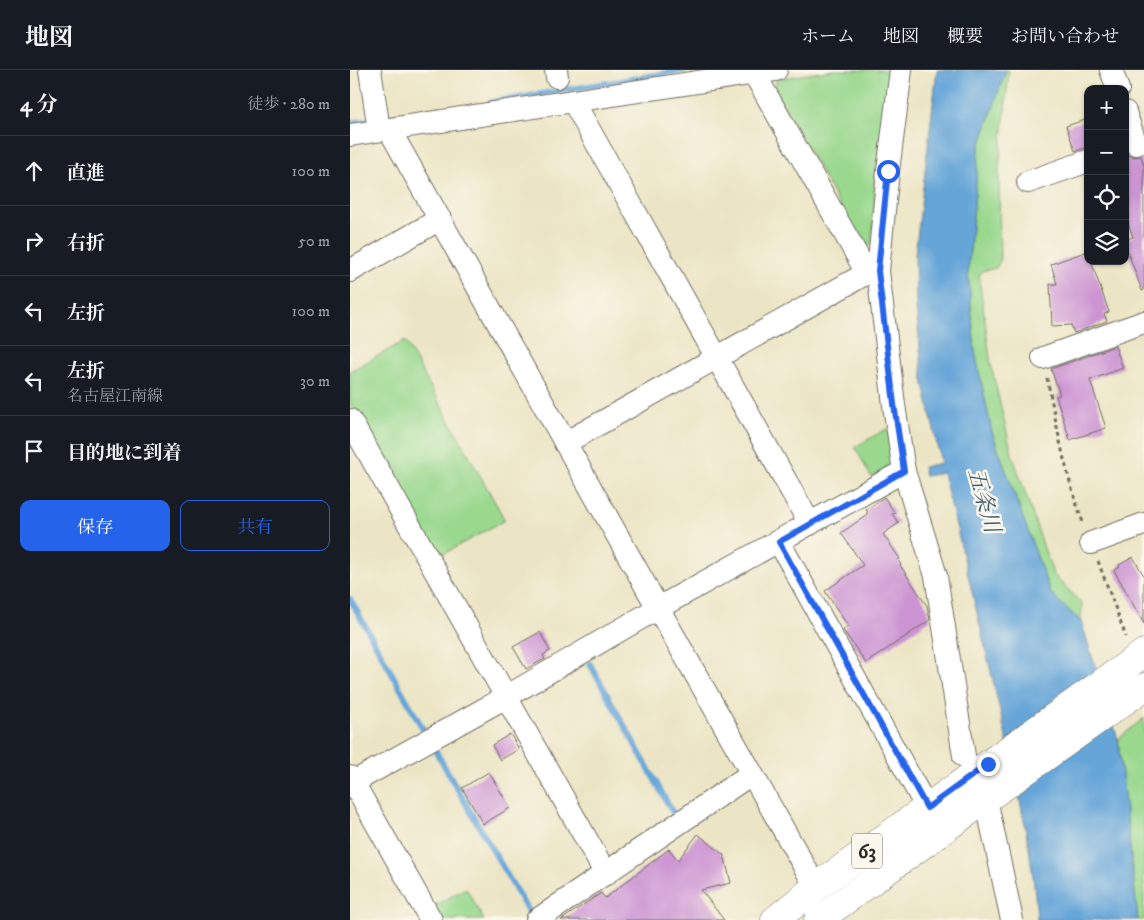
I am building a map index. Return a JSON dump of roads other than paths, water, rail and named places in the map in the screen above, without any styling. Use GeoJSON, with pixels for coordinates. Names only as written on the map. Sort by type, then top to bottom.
{"type":"FeatureCollection","features":[{"type":"Feature","properties":{"kind":"main road","name":"63"},"geometry":{"type":"LineString","coordinates":[[775,920],[816,887],[927,808],[976,760],[1134,660]]}},
{"type":"Feature","properties":{"kind":"main road","name":"63"},"geometry":{"type":"LineString","coordinates":[[825,918],[990,795],[1136,693]]}},
{"type":"Feature","properties":{"kind":"street"},"geometry":{"type":"LineString","coordinates":[[370,70],[375,107],[384,130],[440,219],[816,887]]}},
{"type":"Feature","properties":{"kind":"street"},"geometry":{"type":"LineString","coordinates":[[350,135],[745,73],[776,70]]}},
{"type":"Feature","properties":{"kind":"street"},"geometry":{"type":"LineString","coordinates":[[901,70],[873,272],[904,471],[936,576],[976,760]]}},
{"type":"Feature","properties":{"kind":"street"},"geometry":{"type":"LineString","coordinates":[[1111,70],[1117,85]]}},
{"type":"Feature","properties":{"kind":"street"},"geometry":{"type":"LineString","coordinates":[[745,73],[873,272]]}},
{"type":"Feature","properties":{"kind":"street"},"geometry":{"type":"LineString","coordinates":[[573,101],[810,524]]}},
{"type":"Feature","properties":{"kind":"street"},"geometry":{"type":"LineString","coordinates":[[1129,125],[1135,144]]}},
{"type":"Feature","properties":{"kind":"street"},"geometry":{"type":"LineString","coordinates":[[1028,182],[1084,161]]}},
{"type":"Feature","properties":{"kind":"street"},"geometry":{"type":"LineString","coordinates":[[350,271],[440,219]]}},
{"type":"Feature","properties":{"kind":"street"},"geometry":{"type":"LineString","coordinates":[[565,443],[873,272]]}},
{"type":"Feature","properties":{"kind":"street"},"geometry":{"type":"LineString","coordinates":[[1043,358],[1144,322]]}},
{"type":"Feature","properties":{"kind":"street"},"geometry":{"type":"LineString","coordinates":[[350,420],[606,874]]}},
{"type":"Feature","properties":{"kind":"street"},"geometry":{"type":"LineString","coordinates":[[431,920],[351,781],[506,697],[658,608],[904,471]]}},
{"type":"Feature","properties":{"kind":"street"},"geometry":{"type":"LineString","coordinates":[[1091,542],[1144,524]]}},
{"type":"Feature","properties":{"kind":"street"},"geometry":{"type":"LineString","coordinates":[[779,542],[927,808]]}},
{"type":"Feature","properties":{"kind":"street"},"geometry":{"type":"LineString","coordinates":[[537,920],[751,774]]}},
{"type":"Feature","properties":{"kind":"street"},"geometry":{"type":"LineString","coordinates":[[990,795],[1012,920]]}},
{"type":"Feature","properties":{"kind":"street"},"geometry":{"type":"LineString","coordinates":[[981,826],[1002,920]]}},
{"type":"Feature","properties":{"kind":"water","name":"五条川"},"geometry":{"type":"Polygon","coordinates":[[[937,70],[1006,70],[979,149],[968,271],[975,352],[992,432],[1050,592],[1081,621],[1118,739],[1138,920],[1037,920],[1032,868],[1018,791],[943,473],[925,476],[923,467],[941,463],[923,380],[916,307],[915,255],[937,70]]]}},
{"type":"Feature","properties":{"kind":"waterway"},"geometry":{"type":"LineString","coordinates":[[492,102],[685,70]]}},
{"type":"Feature","properties":{"kind":"waterway"},"geometry":{"type":"LineString","coordinates":[[350,123],[398,116]]}},
{"type":"Feature","properties":{"kind":"waterway"},"geometry":{"type":"LineString","coordinates":[[350,599],[423,729]]}},
{"type":"Feature","properties":{"kind":"waterway"},"geometry":{"type":"LineString","coordinates":[[590,664],[672,811]]}},
{"type":"Feature","properties":{"kind":"waterway"},"geometry":{"type":"LineString","coordinates":[[435,750],[529,913]]}}]}
